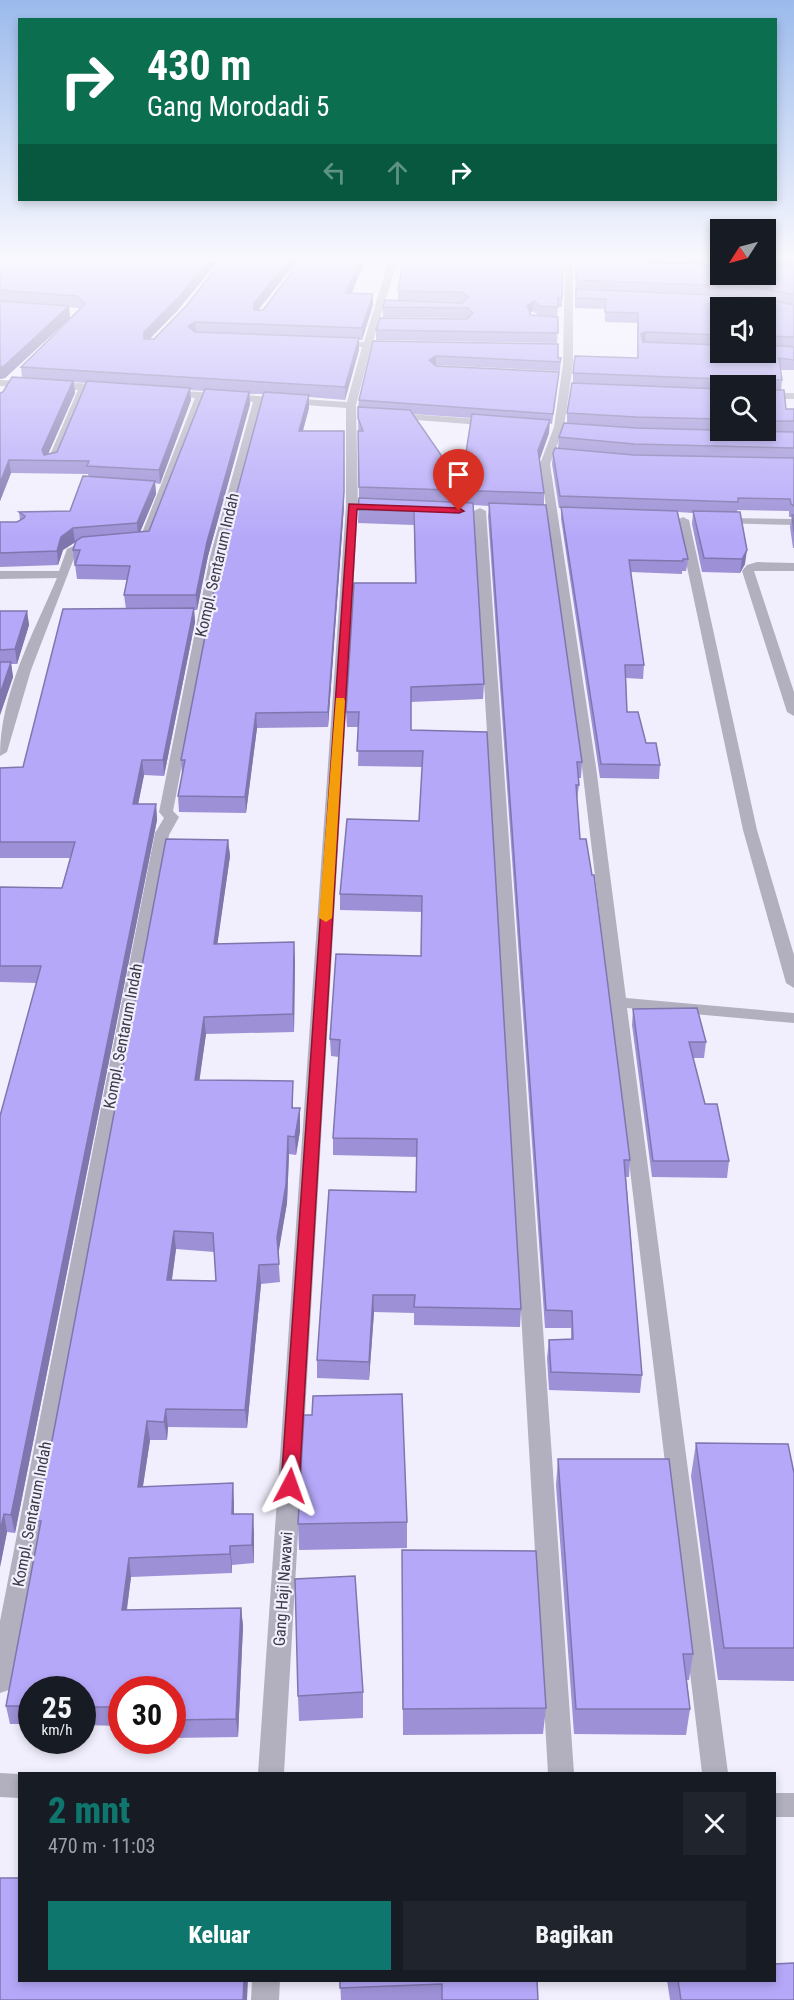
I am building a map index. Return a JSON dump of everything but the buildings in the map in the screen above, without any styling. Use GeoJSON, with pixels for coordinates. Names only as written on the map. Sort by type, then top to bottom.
{"type":"FeatureCollection","features":[{"type":"Feature","properties":{"kind":"street","name":"Gang Haji Nawawi"},"geometry":{"type":"LineString","coordinates":[[271,1772],[358,506],[352,410],[364,353]]}},
{"type":"Feature","properties":{"kind":"street"},"geometry":{"type":"LineString","coordinates":[[563,353],[565,382],[554,454],[545,464],[589,767],[715,1772]]}},
{"type":"Feature","properties":{"kind":"street"},"geometry":{"type":"LineString","coordinates":[[7,383],[119,390]]}},
{"type":"Feature","properties":{"kind":"street"},"geometry":{"type":"LineString","coordinates":[[51,465],[84,387]]}},
{"type":"Feature","properties":{"kind":"street"},"geometry":{"type":"LineString","coordinates":[[154,392],[259,399],[352,410],[364,415]]}},
{"type":"Feature","properties":{"kind":"street"},"geometry":{"type":"LineString","coordinates":[[127,544],[144,542],[161,489],[200,396]]}},
{"type":"Feature","properties":{"kind":"street"},"geometry":{"type":"LineString","coordinates":[[776,396],[794,396]]}},
{"type":"Feature","properties":{"kind":"street","name":"Kompl. Sentarum Indah"},"geometry":{"type":"LineString","coordinates":[[0,1682],[162,833],[167,829],[172,817],[166,812],[198,616],[259,399]]}},
{"type":"Feature","properties":{"kind":"street"},"geometry":{"type":"LineString","coordinates":[[387,416],[501,424]]}},
{"type":"Feature","properties":{"kind":"street"},"geometry":{"type":"LineString","coordinates":[[481,511],[561,1772]]}},
{"type":"Feature","properties":{"kind":"street"},"geometry":{"type":"LineString","coordinates":[[794,522],[688,520],[750,830],[794,982]]}},
{"type":"Feature","properties":{"kind":"street"},"geometry":{"type":"LineString","coordinates":[[0,752],[25,670],[51,618],[72,549],[80,546],[107,544]]}},
{"type":"Feature","properties":{"kind":"street"},"geometry":{"type":"LineString","coordinates":[[794,567],[757,566],[751,567],[748,571],[794,712]]}},
{"type":"Feature","properties":{"kind":"street"},"geometry":{"type":"LineString","coordinates":[[0,575],[64,574]]}},
{"type":"Feature","properties":{"kind":"street"},"geometry":{"type":"LineString","coordinates":[[8,671],[25,670]]}},
{"type":"Feature","properties":{"kind":"street"},"geometry":{"type":"LineString","coordinates":[[619,1002],[794,1018]]}},
{"type":"Feature","properties":{"kind":"street"},"geometry":{"type":"LineString","coordinates":[[0,1785],[18,1786]]}},
{"type":"Feature","properties":{"kind":"street"},"geometry":{"type":"LineString","coordinates":[[776,1805],[794,1805]]}},
{"type":"Feature","properties":{"kind":"street"},"geometry":{"type":"LineString","coordinates":[[265,2000],[266,1982]]}},
{"type":"Feature","properties":{"kind":"slow traffic"},"geometry":{"type":"LineString","coordinates":[[326,918],[340,701]]}},
{"type":"Feature","properties":{"kind":"route"},"geometry":{"type":"LineString","coordinates":[[290,1486],[352,506],[459,511]]}}]}
